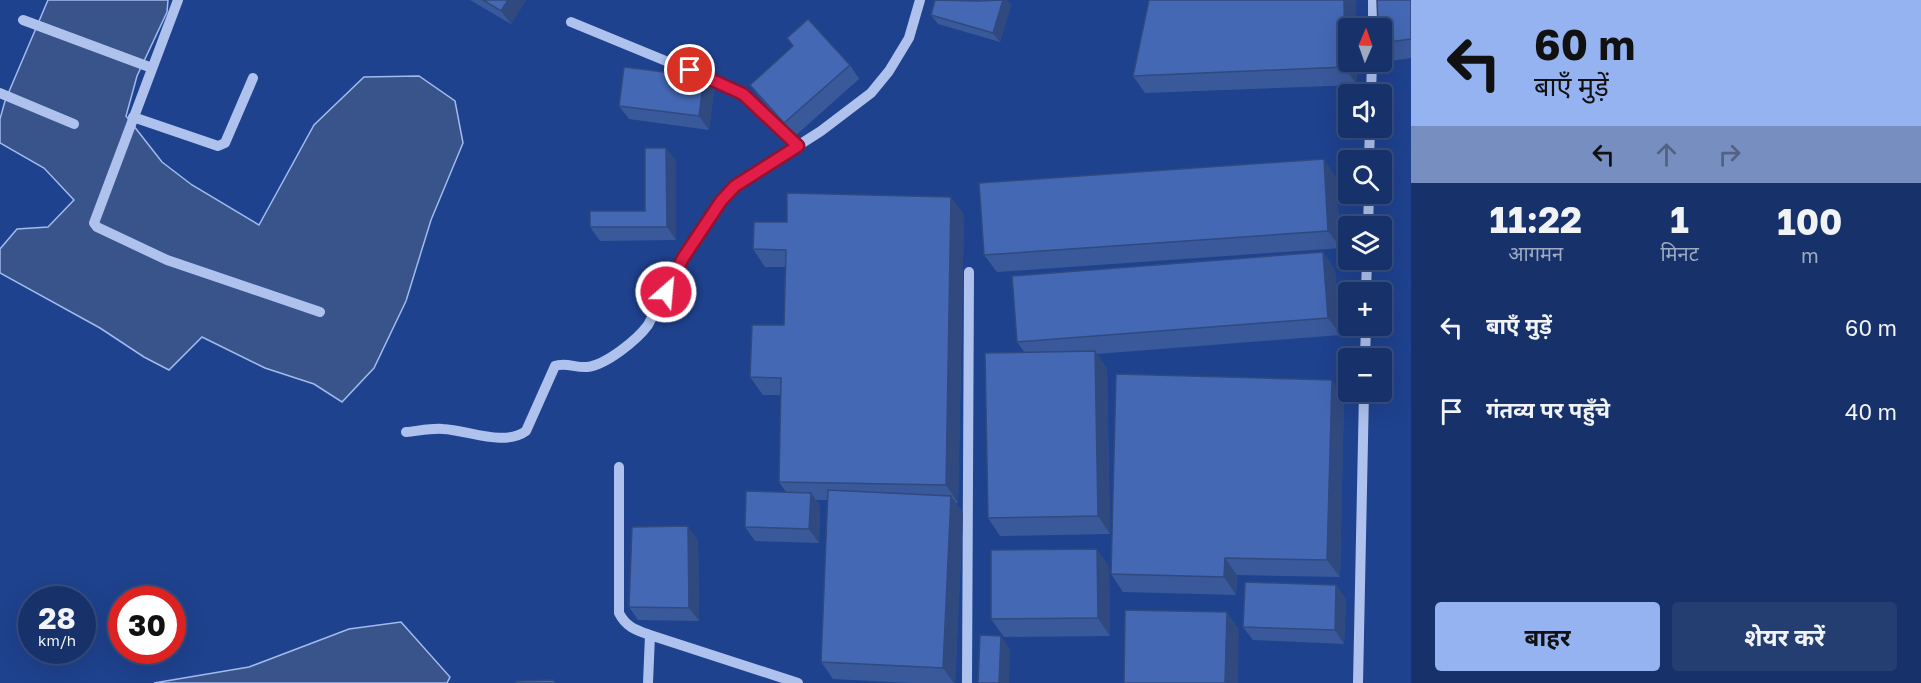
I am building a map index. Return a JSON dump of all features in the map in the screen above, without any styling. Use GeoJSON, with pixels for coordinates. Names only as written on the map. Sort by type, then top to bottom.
{"type":"FeatureCollection","features":[{"type":"Feature","properties":{"kind":"street"},"geometry":{"type":"LineString","coordinates":[[178,0],[95,219],[97,227],[167,260],[320,312]]}},
{"type":"Feature","properties":{"kind":"street"},"geometry":{"type":"LineString","coordinates":[[406,432],[441,429],[494,437],[520,435],[526,431],[555,366],[559,364],[592,366],[626,348],[648,325],[683,258],[721,201],[735,186],[821,131],[871,93],[909,38],[920,0]]}},
{"type":"Feature","properties":{"kind":"street"},"geometry":{"type":"LineString","coordinates":[[1372,18],[1373,0]]}},
{"type":"Feature","properties":{"kind":"street"},"geometry":{"type":"LineString","coordinates":[[23,20],[152,68]]}},
{"type":"Feature","properties":{"kind":"street"},"geometry":{"type":"LineString","coordinates":[[571,22],[734,89],[743,94],[798,146]]}},
{"type":"Feature","properties":{"kind":"street"},"geometry":{"type":"LineString","coordinates":[[134,117],[218,146],[222,145],[225,143],[253,78]]}},
{"type":"Feature","properties":{"kind":"street"},"geometry":{"type":"LineString","coordinates":[[0,93],[74,124]]}},
{"type":"Feature","properties":{"kind":"street"},"geometry":{"type":"LineString","coordinates":[[967,683],[969,272]]}},
{"type":"Feature","properties":{"kind":"street"},"geometry":{"type":"LineString","coordinates":[[1358,683],[1364,402]]}},
{"type":"Feature","properties":{"kind":"street"},"geometry":{"type":"LineString","coordinates":[[619,467],[620,613],[623,622],[630,628],[650,635],[798,683]]}},
{"type":"Feature","properties":{"kind":"street"},"geometry":{"type":"LineString","coordinates":[[648,683],[650,635]]}},
{"type":"Feature","properties":{"kind":"water"},"geometry":{"type":"Polygon","coordinates":[[[48,0],[168,0],[167,12],[137,76],[126,116],[162,162],[192,185],[259,225],[314,125],[364,77],[419,76],[455,101],[463,143],[431,220],[406,301],[374,368],[342,402],[314,384],[265,368],[202,337],[169,370],[144,357],[100,328],[0,273],[0,249],[17,229],[48,227],[74,200],[44,168],[0,143],[0,119],[5,101],[48,0]]]}},
{"type":"Feature","properties":{"kind":"water"},"geometry":{"type":"Polygon","coordinates":[[[401,622],[450,677],[447,683],[154,683],[249,667],[349,629],[401,622]]]}},
{"type":"Feature","properties":{"kind":"building"},"geometry":{"type":"Polygon","coordinates":[[[483,0],[508,0],[501,11],[483,0]]]}},
{"type":"Feature","properties":{"kind":"building"},"geometry":{"type":"Polygon","coordinates":[[[935,0],[1003,0],[993,33],[931,15],[935,0]]]}},
{"type":"Feature","properties":{"kind":"building"},"geometry":{"type":"Polygon","coordinates":[[[1149,0],[1344,0],[1344,18],[1338,18],[1338,67],[1133,76],[1149,0]]]}},
{"type":"Feature","properties":{"kind":"building"},"geometry":{"type":"Polygon","coordinates":[[[1377,0],[1411,0],[1411,39],[1392,42],[1392,18],[1378,18],[1377,0]]]}},
{"type":"Feature","properties":{"kind":"building"},"geometry":{"type":"Polygon","coordinates":[[[808,19],[850,65],[784,123],[750,85],[793,46],[787,38],[808,19]]]}},
{"type":"Feature","properties":{"kind":"building"},"geometry":{"type":"Polygon","coordinates":[[[624,67],[704,77],[699,116],[619,106],[624,67]]]}},
{"type":"Feature","properties":{"kind":"building"},"geometry":{"type":"Polygon","coordinates":[[[645,148],[666,148],[667,227],[590,227],[590,211],[645,211],[645,148]]]}},
{"type":"Feature","properties":{"kind":"building"},"geometry":{"type":"Polygon","coordinates":[[[1324,159],[1328,231],[984,255],[979,183],[1324,159]]]}},
{"type":"Feature","properties":{"kind":"building"},"geometry":{"type":"Polygon","coordinates":[[[787,193],[951,197],[946,485],[779,482],[781,378],[750,377],[752,325],[784,325],[786,250],[753,249],[754,222],[787,222],[787,193]]]}},
{"type":"Feature","properties":{"kind":"building"},"geometry":{"type":"Polygon","coordinates":[[[1323,252],[1328,318],[1017,342],[1012,276],[1323,252]]]}},
{"type":"Feature","properties":{"kind":"building"},"geometry":{"type":"Polygon","coordinates":[[[1095,351],[1098,516],[988,518],[985,353],[1095,351]]]}},
{"type":"Feature","properties":{"kind":"building"},"geometry":{"type":"Polygon","coordinates":[[[1116,374],[1332,380],[1327,560],[1225,558],[1224,577],[1111,574],[1116,374]]]}},
{"type":"Feature","properties":{"kind":"building"},"geometry":{"type":"Polygon","coordinates":[[[828,490],[951,496],[943,668],[821,662],[828,490]]]}},
{"type":"Feature","properties":{"kind":"building"},"geometry":{"type":"Polygon","coordinates":[[[746,491],[811,493],[809,529],[745,527],[746,491]]]}},
{"type":"Feature","properties":{"kind":"building"},"geometry":{"type":"Polygon","coordinates":[[[688,526],[689,608],[629,607],[632,527],[688,526]]]}},
{"type":"Feature","properties":{"kind":"building"},"geometry":{"type":"Polygon","coordinates":[[[1097,549],[1098,618],[991,619],[991,550],[1097,549]]]}},
{"type":"Feature","properties":{"kind":"building"},"geometry":{"type":"Polygon","coordinates":[[[1245,582],[1336,585],[1335,630],[1243,627],[1245,582]]]}},
{"type":"Feature","properties":{"kind":"building"},"geometry":{"type":"Polygon","coordinates":[[[1125,610],[1227,612],[1225,683],[1124,683],[1125,610]]]}},
{"type":"Feature","properties":{"kind":"building"},"geometry":{"type":"Polygon","coordinates":[[[980,635],[1001,636],[999,683],[978,683],[980,635]]]}},
{"type":"Feature","properties":{"kind":"building"},"geometry":{"type":"Polygon","coordinates":[[[554,680],[554,683],[516,683],[516,681],[554,680]]]}},
{"type":"Feature","properties":{"kind":"route"},"geometry":{"type":"LineString","coordinates":[[666,292],[683,258],[721,201],[735,186],[798,146],[743,94],[690,70]]}}]}
